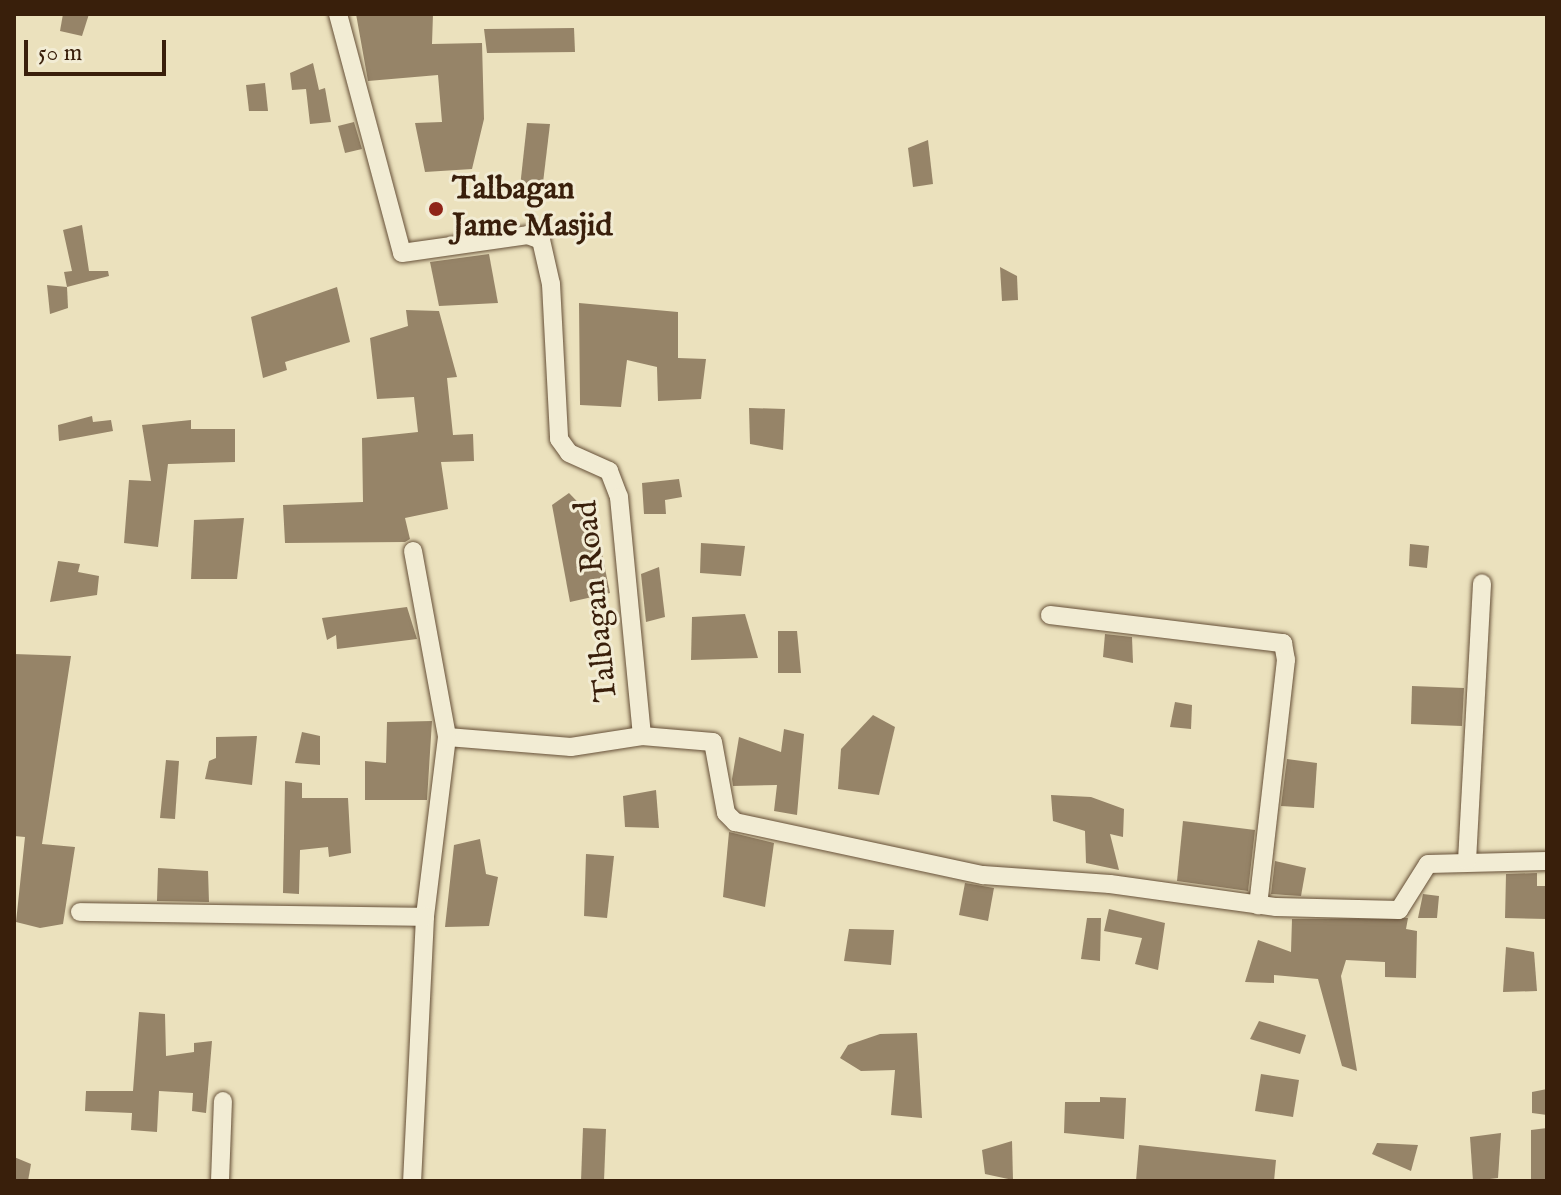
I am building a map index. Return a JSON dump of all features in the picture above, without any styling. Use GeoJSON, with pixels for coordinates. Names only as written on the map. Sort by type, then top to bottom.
{"type":"FeatureCollection","features":[{"type":"Feature","properties":{"kind":"street","name":"Talbagan Road"},"geometry":{"type":"LineString","coordinates":[[338,14],[402,253],[528,235],[541,240],[551,284],[559,439],[569,453],[609,471],[619,497],[642,736],[571,747],[447,737]]}},
{"type":"Feature","properties":{"kind":"street"},"geometry":{"type":"LineString","coordinates":[[412,1181],[425,917],[447,737],[413,551]]}},
{"type":"Feature","properties":{"kind":"street"},"geometry":{"type":"LineString","coordinates":[[1467,861],[1482,583]]}},
{"type":"Feature","properties":{"kind":"street"},"geometry":{"type":"LineString","coordinates":[[1050,615],[1283,643],[1286,660],[1258,905]]}},
{"type":"Feature","properties":{"kind":"street"},"geometry":{"type":"LineString","coordinates":[[642,736],[713,742],[726,813],[735,822],[983,875],[1110,884],[1258,905],[1399,910],[1428,864],[1547,861]]}},
{"type":"Feature","properties":{"kind":"street"},"geometry":{"type":"LineString","coordinates":[[80,912],[425,917]]}},
{"type":"Feature","properties":{"kind":"street"},"geometry":{"type":"LineString","coordinates":[[220,1181],[223,1101]]}},
{"type":"Feature","properties":{"kind":"building"},"geometry":{"type":"Polygon","coordinates":[[[63,14],[89,14],[82,36],[60,31],[63,14]]]}},
{"type":"Feature","properties":{"kind":"building"},"geometry":{"type":"Polygon","coordinates":[[[356,14],[433,14],[432,44],[482,43],[484,119],[472,169],[425,172],[415,123],[442,122],[438,75],[368,81],[356,14]]]}},
{"type":"Feature","properties":{"kind":"building"},"geometry":{"type":"Polygon","coordinates":[[[574,28],[575,52],[487,53],[484,29],[574,28]]]}},
{"type":"Feature","properties":{"kind":"building"},"geometry":{"type":"Polygon","coordinates":[[[313,63],[319,90],[325,88],[331,122],[310,124],[306,89],[292,90],[290,73],[313,63]]]}},
{"type":"Feature","properties":{"kind":"building"},"geometry":{"type":"Polygon","coordinates":[[[265,83],[268,111],[249,111],[246,85],[265,83]]]}},
{"type":"Feature","properties":{"kind":"building"},"geometry":{"type":"Polygon","coordinates":[[[354,122],[362,149],[345,153],[338,126],[354,122]]]}},
{"type":"Feature","properties":{"kind":"building"},"geometry":{"type":"Polygon","coordinates":[[[527,123],[550,124],[542,191],[520,187],[527,123]]]}},
{"type":"Feature","properties":{"kind":"building"},"geometry":{"type":"Polygon","coordinates":[[[928,140],[933,184],[913,187],[908,148],[928,140]]]}},
{"type":"Feature","properties":{"kind":"building"},"geometry":{"type":"Polygon","coordinates":[[[82,225],[89,271],[108,271],[109,276],[67,287],[64,272],[72,271],[63,230],[82,225]]]}},
{"type":"Feature","properties":{"kind":"building"},"geometry":{"type":"Polygon","coordinates":[[[489,254],[498,303],[439,306],[430,262],[489,254]]]}},
{"type":"Feature","properties":{"kind":"building"},"geometry":{"type":"Polygon","coordinates":[[[1000,267],[1017,276],[1018,300],[1002,301],[1000,267]]]}},
{"type":"Feature","properties":{"kind":"building"},"geometry":{"type":"Polygon","coordinates":[[[47,285],[67,287],[68,308],[50,314],[47,285]]]}},
{"type":"Feature","properties":{"kind":"building"},"geometry":{"type":"Polygon","coordinates":[[[337,287],[350,342],[285,362],[287,370],[263,378],[251,317],[337,287]]]}},
{"type":"Feature","properties":{"kind":"building"},"geometry":{"type":"Polygon","coordinates":[[[579,303],[678,312],[678,358],[706,359],[701,399],[658,401],[657,367],[627,360],[621,407],[580,405],[579,303]]]}},
{"type":"Feature","properties":{"kind":"building"},"geometry":{"type":"Polygon","coordinates":[[[406,310],[439,311],[457,377],[447,378],[453,435],[473,434],[474,461],[441,462],[448,509],[405,518],[410,539],[405,542],[285,543],[283,505],[363,502],[362,438],[418,432],[414,397],[377,399],[370,338],[408,326],[406,310]]]}},
{"type":"Feature","properties":{"kind":"building"},"geometry":{"type":"Polygon","coordinates":[[[749,408],[785,409],[783,450],[750,444],[749,408]]]}},
{"type":"Feature","properties":{"kind":"building"},"geometry":{"type":"Polygon","coordinates":[[[92,416],[93,422],[111,420],[113,431],[59,441],[58,425],[92,416]]]}},
{"type":"Feature","properties":{"kind":"building"},"geometry":{"type":"Polygon","coordinates":[[[191,420],[191,429],[235,429],[235,462],[168,464],[158,547],[124,543],[129,480],[151,481],[142,425],[191,420]]]}},
{"type":"Feature","properties":{"kind":"building"},"geometry":{"type":"Polygon","coordinates":[[[679,479],[682,497],[665,500],[666,514],[644,514],[642,483],[679,479]]]}},
{"type":"Feature","properties":{"kind":"building"},"geometry":{"type":"Polygon","coordinates":[[[569,493],[595,520],[610,593],[570,602],[552,505],[569,493]]]}},
{"type":"Feature","properties":{"kind":"building"},"geometry":{"type":"Polygon","coordinates":[[[244,518],[237,579],[191,579],[194,520],[244,518]]]}},
{"type":"Feature","properties":{"kind":"building"},"geometry":{"type":"Polygon","coordinates":[[[701,543],[745,546],[741,576],[700,573],[701,543]]]}},
{"type":"Feature","properties":{"kind":"building"},"geometry":{"type":"Polygon","coordinates":[[[1410,544],[1429,546],[1427,568],[1409,566],[1410,544]]]}},
{"type":"Feature","properties":{"kind":"building"},"geometry":{"type":"Polygon","coordinates":[[[58,561],[80,564],[78,572],[99,576],[97,595],[50,602],[58,561]]]}},
{"type":"Feature","properties":{"kind":"building"},"geometry":{"type":"Polygon","coordinates":[[[659,567],[665,617],[646,622],[641,574],[659,567]]]}},
{"type":"Feature","properties":{"kind":"building"},"geometry":{"type":"Polygon","coordinates":[[[407,607],[417,639],[337,649],[336,635],[327,640],[322,618],[407,607]]]}},
{"type":"Feature","properties":{"kind":"building"},"geometry":{"type":"Polygon","coordinates":[[[745,614],[758,658],[691,660],[692,617],[745,614]]]}},
{"type":"Feature","properties":{"kind":"building"},"geometry":{"type":"Polygon","coordinates":[[[778,631],[797,631],[801,673],[778,673],[778,631]]]}},
{"type":"Feature","properties":{"kind":"building"},"geometry":{"type":"Polygon","coordinates":[[[1105,634],[1132,637],[1133,663],[1103,657],[1105,634]]]}},
{"type":"Feature","properties":{"kind":"building"},"geometry":{"type":"Polygon","coordinates":[[[14,654],[71,656],[42,844],[75,847],[63,924],[40,928],[16,922],[25,837],[14,836],[14,654]]]}},
{"type":"Feature","properties":{"kind":"building"},"geometry":{"type":"Polygon","coordinates":[[[1412,686],[1464,688],[1462,726],[1411,724],[1412,686]]]}},
{"type":"Feature","properties":{"kind":"building"},"geometry":{"type":"Polygon","coordinates":[[[1175,702],[1192,705],[1191,729],[1170,727],[1175,702]]]}},
{"type":"Feature","properties":{"kind":"building"},"geometry":{"type":"Polygon","coordinates":[[[873,715],[895,727],[879,795],[838,789],[841,749],[873,715]]]}},
{"type":"Feature","properties":{"kind":"building"},"geometry":{"type":"Polygon","coordinates":[[[432,721],[427,800],[365,800],[365,761],[386,763],[387,722],[432,721]]]}},
{"type":"Feature","properties":{"kind":"building"},"geometry":{"type":"Polygon","coordinates":[[[784,729],[804,734],[797,815],[774,811],[777,785],[733,786],[739,737],[781,752],[784,729]]]}},
{"type":"Feature","properties":{"kind":"building"},"geometry":{"type":"Polygon","coordinates":[[[302,732],[320,736],[320,765],[295,763],[302,732]]]}},
{"type":"Feature","properties":{"kind":"building"},"geometry":{"type":"Polygon","coordinates":[[[257,736],[252,785],[205,779],[209,761],[216,758],[216,737],[257,736]]]}},
{"type":"Feature","properties":{"kind":"building"},"geometry":{"type":"Polygon","coordinates":[[[1287,759],[1317,763],[1314,808],[1281,806],[1287,759]]]}},
{"type":"Feature","properties":{"kind":"building"},"geometry":{"type":"Polygon","coordinates":[[[166,760],[179,761],[175,819],[160,818],[166,760]]]}},
{"type":"Feature","properties":{"kind":"building"},"geometry":{"type":"Polygon","coordinates":[[[285,781],[302,783],[302,798],[348,798],[351,853],[329,857],[328,847],[300,850],[299,894],[283,893],[285,781]]]}},
{"type":"Feature","properties":{"kind":"building"},"geometry":{"type":"Polygon","coordinates":[[[656,790],[659,828],[625,827],[623,796],[656,790]]]}},
{"type":"Feature","properties":{"kind":"building"},"geometry":{"type":"Polygon","coordinates":[[[1051,795],[1091,797],[1124,809],[1123,837],[1110,834],[1119,870],[1086,863],[1085,831],[1053,821],[1051,795]]]}},
{"type":"Feature","properties":{"kind":"building"},"geometry":{"type":"Polygon","coordinates":[[[1183,821],[1255,830],[1248,891],[1177,881],[1183,821]]]}},
{"type":"Feature","properties":{"kind":"building"},"geometry":{"type":"Polygon","coordinates":[[[729,832],[774,843],[765,907],[723,897],[729,832]]]}},
{"type":"Feature","properties":{"kind":"building"},"geometry":{"type":"Polygon","coordinates":[[[480,839],[486,874],[498,877],[489,926],[445,927],[454,845],[480,839]]]}},
{"type":"Feature","properties":{"kind":"building"},"geometry":{"type":"Polygon","coordinates":[[[586,854],[614,856],[607,918],[584,916],[586,854]]]}},
{"type":"Feature","properties":{"kind":"building"},"geometry":{"type":"Polygon","coordinates":[[[1275,861],[1306,868],[1301,896],[1271,894],[1275,861]]]}},
{"type":"Feature","properties":{"kind":"building"},"geometry":{"type":"Polygon","coordinates":[[[158,868],[208,871],[209,902],[157,901],[158,868]]]}},
{"type":"Feature","properties":{"kind":"building"},"geometry":{"type":"Polygon","coordinates":[[[1537,873],[1537,886],[1547,886],[1547,919],[1505,918],[1506,874],[1537,873]]]}},
{"type":"Feature","properties":{"kind":"building"},"geometry":{"type":"Polygon","coordinates":[[[965,883],[994,888],[988,921],[959,915],[965,883]]]}},
{"type":"Feature","properties":{"kind":"building"},"geometry":{"type":"Polygon","coordinates":[[[1423,894],[1439,896],[1437,918],[1418,918],[1423,894]]]}},
{"type":"Feature","properties":{"kind":"building"},"geometry":{"type":"Polygon","coordinates":[[[1109,909],[1165,923],[1158,970],[1135,964],[1142,938],[1104,931],[1109,909]]]}},
{"type":"Feature","properties":{"kind":"building"},"geometry":{"type":"Polygon","coordinates":[[[1087,918],[1101,918],[1100,961],[1081,959],[1087,918]]]}},
{"type":"Feature","properties":{"kind":"building"},"geometry":{"type":"Polygon","coordinates":[[[1408,918],[1406,929],[1417,931],[1416,978],[1385,977],[1385,962],[1346,960],[1341,976],[1357,1071],[1342,1066],[1318,979],[1274,975],[1274,983],[1245,982],[1258,940],[1291,952],[1292,919],[1408,918]]]}},
{"type":"Feature","properties":{"kind":"building"},"geometry":{"type":"Polygon","coordinates":[[[849,929],[894,930],[891,965],[844,961],[849,929]]]}},
{"type":"Feature","properties":{"kind":"building"},"geometry":{"type":"Polygon","coordinates":[[[1506,947],[1534,952],[1537,991],[1503,992],[1506,947]]]}},
{"type":"Feature","properties":{"kind":"building"},"geometry":{"type":"Polygon","coordinates":[[[139,1012],[165,1014],[166,1056],[194,1052],[194,1043],[212,1041],[206,1113],[192,1111],[193,1093],[159,1091],[157,1132],[131,1130],[132,1113],[85,1111],[86,1091],[133,1091],[139,1012]]]}},
{"type":"Feature","properties":{"kind":"building"},"geometry":{"type":"Polygon","coordinates":[[[1259,1021],[1306,1035],[1300,1054],[1250,1039],[1259,1021]]]}},
{"type":"Feature","properties":{"kind":"building"},"geometry":{"type":"Polygon","coordinates":[[[917,1033],[922,1118],[891,1115],[895,1070],[861,1071],[840,1058],[848,1045],[880,1034],[917,1033]]]}},
{"type":"Feature","properties":{"kind":"building"},"geometry":{"type":"Polygon","coordinates":[[[1261,1074],[1299,1080],[1293,1117],[1255,1111],[1261,1074]]]}},
{"type":"Feature","properties":{"kind":"building"},"geometry":{"type":"Polygon","coordinates":[[[1547,1089],[1547,1115],[1532,1113],[1532,1092],[1547,1089]]]}},
{"type":"Feature","properties":{"kind":"building"},"geometry":{"type":"Polygon","coordinates":[[[1100,1097],[1126,1098],[1124,1139],[1064,1133],[1065,1102],[1100,1102],[1100,1097]]]}},
{"type":"Feature","properties":{"kind":"building"},"geometry":{"type":"Polygon","coordinates":[[[583,1128],[606,1129],[604,1181],[581,1181],[583,1128]]]}},
{"type":"Feature","properties":{"kind":"building"},"geometry":{"type":"Polygon","coordinates":[[[1547,1128],[1547,1181],[1531,1181],[1531,1130],[1547,1128]]]}},
{"type":"Feature","properties":{"kind":"building"},"geometry":{"type":"Polygon","coordinates":[[[1501,1133],[1498,1178],[1473,1181],[1470,1137],[1501,1133]]]}},
{"type":"Feature","properties":{"kind":"building"},"geometry":{"type":"Polygon","coordinates":[[[1012,1141],[1013,1180],[985,1174],[982,1150],[1012,1141]]]}},
{"type":"Feature","properties":{"kind":"building"},"geometry":{"type":"Polygon","coordinates":[[[1377,1143],[1418,1145],[1411,1171],[1372,1154],[1377,1143]]]}},
{"type":"Feature","properties":{"kind":"building"},"geometry":{"type":"Polygon","coordinates":[[[1139,1145],[1276,1160],[1274,1181],[1136,1181],[1139,1145]]]}},
{"type":"Feature","properties":{"kind":"building"},"geometry":{"type":"Polygon","coordinates":[[[14,1157],[31,1164],[28,1181],[14,1181],[14,1157]]]}},
{"type":"Feature","properties":{"kind":"place","name":"Talbagan Jame Masjid"},"geometry":{"type":"Point","coordinates":[436,209]}}]}
